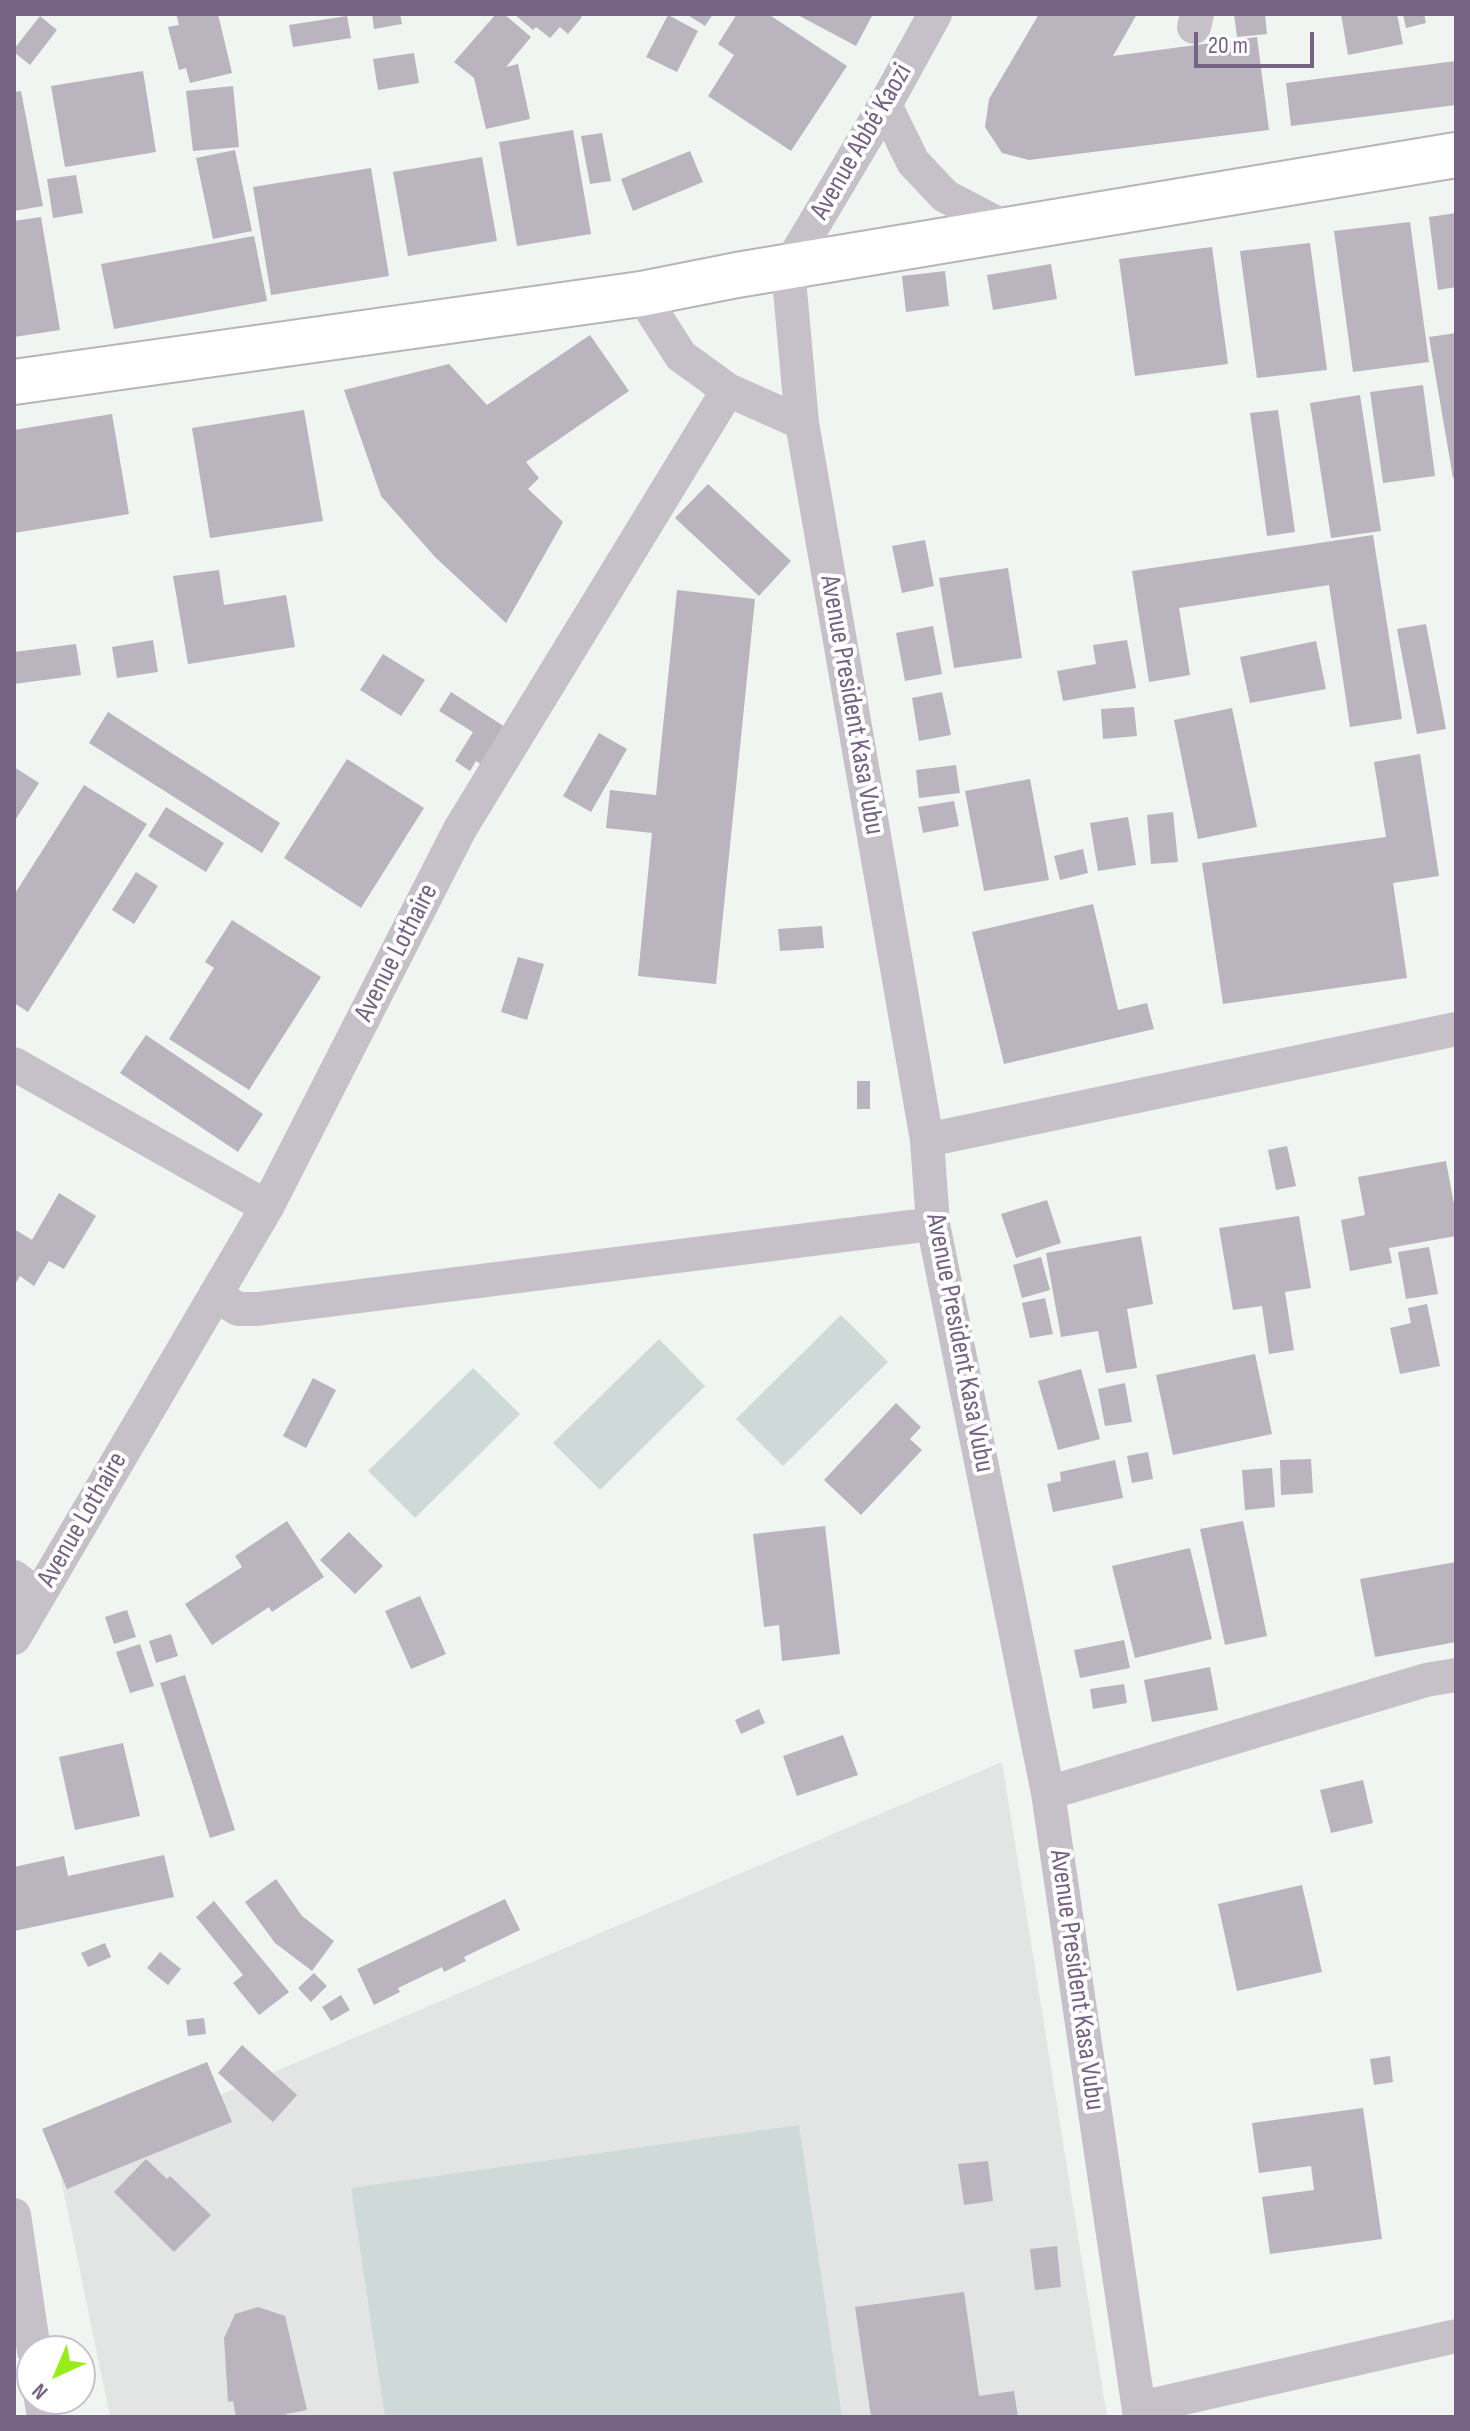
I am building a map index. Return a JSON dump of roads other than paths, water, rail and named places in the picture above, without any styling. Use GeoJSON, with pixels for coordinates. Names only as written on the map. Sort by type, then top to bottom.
{"type":"FeatureCollection","features":[{"type":"Feature","properties":{"kind":"highway"},"geometry":{"type":"LineString","coordinates":[[14,382],[641,294],[737,275],[1456,155]]}},
{"type":"Feature","properties":{"kind":"street","name":"Avenue Abbé Kaozi"},"geometry":{"type":"LineString","coordinates":[[788,268],[935,14]]}},
{"type":"Feature","properties":{"kind":"street"},"geometry":{"type":"LineString","coordinates":[[885,105],[913,162],[945,196],[1010,230]]}},
{"type":"Feature","properties":{"kind":"street","name":"Avenue President Kasa Vubu"},"geometry":{"type":"LineString","coordinates":[[788,268],[802,423],[927,1140],[933,1224],[1048,1793],[1140,2412]]}},
{"type":"Feature","properties":{"kind":"street"},"geometry":{"type":"LineString","coordinates":[[641,294],[681,356],[728,390],[802,423]]}},
{"type":"Feature","properties":{"kind":"street","name":"Avenue Lothaire"},"geometry":{"type":"LineString","coordinates":[[14,1638],[26,1587],[215,1295],[267,1207],[460,829],[728,390]]}},
{"type":"Feature","properties":{"kind":"street"},"geometry":{"type":"LineString","coordinates":[[927,1140],[1456,1029]]}},
{"type":"Feature","properties":{"kind":"street"},"geometry":{"type":"LineString","coordinates":[[14,1064],[267,1207]]}},
{"type":"Feature","properties":{"kind":"street"},"geometry":{"type":"LineString","coordinates":[[215,1295],[238,1309],[257,1309],[933,1224]]}},
{"type":"Feature","properties":{"kind":"street"},"geometry":{"type":"LineString","coordinates":[[1048,1793],[1426,1680],[1456,1675]]}},
{"type":"Feature","properties":{"kind":"street"},"geometry":{"type":"LineString","coordinates":[[14,2215],[32,2335]]}},
{"type":"Feature","properties":{"kind":"street"},"geometry":{"type":"LineString","coordinates":[[1140,2412],[1456,2336]]}}]}
